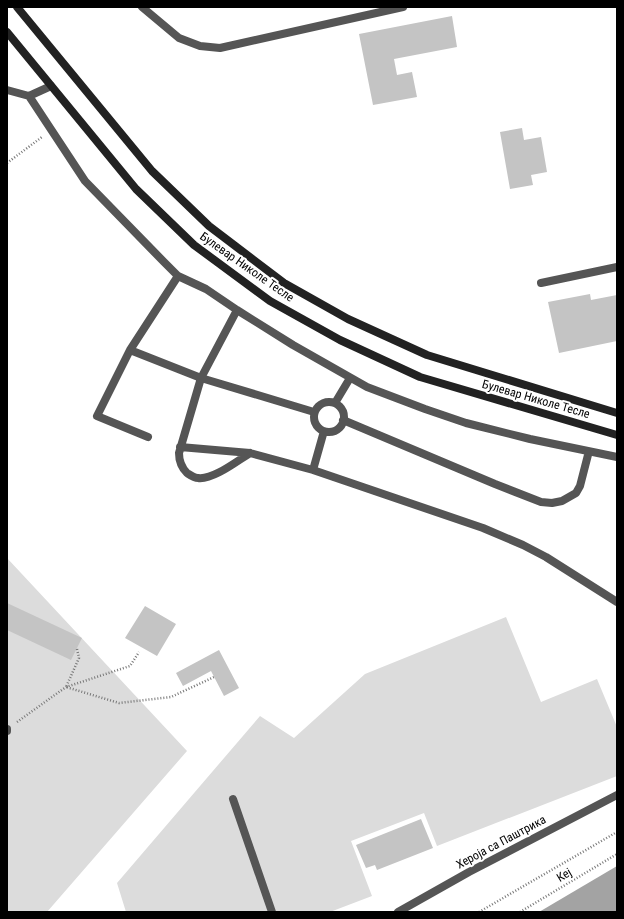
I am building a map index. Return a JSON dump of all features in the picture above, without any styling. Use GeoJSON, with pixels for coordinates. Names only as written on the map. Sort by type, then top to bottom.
{"type":"FeatureCollection","features":[{"type":"Feature","properties":{"kind":"main road","name":"Булевар Николе Тесле"},"geometry":{"type":"LineString","coordinates":[[17,7],[152,171],[209,226],[284,283],[348,319],[427,355],[617,413]]}},
{"type":"Feature","properties":{"kind":"main road","name":"Булевар Николе Тесле"},"geometry":{"type":"LineString","coordinates":[[7,32],[136,189],[194,245],[270,301],[340,340],[420,377],[617,435]]}},
{"type":"Feature","properties":{"kind":"street"},"geometry":{"type":"LineString","coordinates":[[142,7],[179,38],[200,46],[220,48],[403,7]]}},
{"type":"Feature","properties":{"kind":"street"},"geometry":{"type":"LineString","coordinates":[[29,96],[50,86]]}},
{"type":"Feature","properties":{"kind":"street"},"geometry":{"type":"LineString","coordinates":[[7,90],[29,96],[85,180],[178,276],[206,289],[237,310],[350,378],[384,394],[466,423],[530,439],[617,457]]}},
{"type":"Feature","properties":{"kind":"street"},"geometry":{"type":"LineString","coordinates":[[542,283],[617,267]]}},
{"type":"Feature","properties":{"kind":"street"},"geometry":{"type":"LineString","coordinates":[[148,437],[97,416],[130,350],[178,276]]}},
{"type":"Feature","properties":{"kind":"street"},"geometry":{"type":"LineString","coordinates":[[237,310],[201,378],[178,454],[183,468],[194,478],[199,479],[208,477],[223,470],[250,453]]}},
{"type":"Feature","properties":{"kind":"street"},"geometry":{"type":"LineString","coordinates":[[130,350],[201,378],[314,412]]}},
{"type":"Feature","properties":{"kind":"street"},"geometry":{"type":"LineString","coordinates":[[335,403],[350,378]]}},
{"type":"Feature","properties":{"kind":"street"},"geometry":{"type":"LineString","coordinates":[[331,401],[343,410],[343,420],[334,431],[324,431],[316,426],[314,421],[314,412],[321,404],[331,401]]}},
{"type":"Feature","properties":{"kind":"street"},"geometry":{"type":"LineString","coordinates":[[343,420],[541,502],[552,503],[562,501],[576,493],[580,486],[590,451]]}},
{"type":"Feature","properties":{"kind":"street"},"geometry":{"type":"LineString","coordinates":[[313,470],[324,431]]}},
{"type":"Feature","properties":{"kind":"street"},"geometry":{"type":"LineString","coordinates":[[180,448],[250,453],[313,470],[502,535],[546,557],[617,602]]}},
{"type":"Feature","properties":{"kind":"street","name":"Хероја са Паштрика"},"geometry":{"type":"LineString","coordinates":[[398,912],[469,872],[617,795]]}},
{"type":"Feature","properties":{"kind":"street"},"geometry":{"type":"LineString","coordinates":[[233,798],[272,912]]}},
{"type":"Feature","properties":{"kind":"path"},"geometry":{"type":"LineString","coordinates":[[7,163],[52,130]]}},
{"type":"Feature","properties":{"kind":"path"},"geometry":{"type":"LineString","coordinates":[[66,687],[78,658],[76,649]]}},
{"type":"Feature","properties":{"kind":"path"},"geometry":{"type":"LineString","coordinates":[[7,730],[66,687],[130,666],[139,652]]}},
{"type":"Feature","properties":{"kind":"path"},"geometry":{"type":"LineString","coordinates":[[66,687],[119,703],[171,697],[214,677]]}},
{"type":"Feature","properties":{"kind":"path"},"geometry":{"type":"LineString","coordinates":[[480,912],[617,832]]}},
{"type":"Feature","properties":{"kind":"path","name":"Кеј"},"geometry":{"type":"LineString","coordinates":[[520,912],[617,854]]}},
{"type":"Feature","properties":{"kind":"shaded area"},"geometry":{"type":"Polygon","coordinates":[[[7,558],[187,751],[47,912],[7,912],[7,558]]]}},
{"type":"Feature","properties":{"kind":"shaded area"},"geometry":{"type":"Polygon","coordinates":[[[506,617],[541,702],[597,679],[617,727],[617,776],[437,846],[424,813],[351,841],[372,896],[330,912],[126,912],[117,883],[260,716],[294,738],[365,674],[506,617]]]}},
{"type":"Feature","properties":{"kind":"shaded area"},"geometry":{"type":"Polygon","coordinates":[[[617,866],[617,912],[539,912],[617,866]]]}},
{"type":"Feature","properties":{"kind":"building"},"geometry":{"type":"Polygon","coordinates":[[[452,16],[457,47],[394,59],[397,75],[412,72],[417,97],[373,105],[359,34],[452,16]]]}},
{"type":"Feature","properties":{"kind":"building"},"geometry":{"type":"Polygon","coordinates":[[[522,128],[524,140],[541,137],[547,172],[531,175],[533,185],[510,189],[500,132],[522,128]]]}},
{"type":"Feature","properties":{"kind":"building"},"geometry":{"type":"Polygon","coordinates":[[[590,294],[591,300],[617,295],[617,341],[559,353],[548,302],[590,294]]]}},
{"type":"Feature","properties":{"kind":"building"},"geometry":{"type":"Polygon","coordinates":[[[7,603],[82,638],[71,660],[7,630],[7,603]]]}},
{"type":"Feature","properties":{"kind":"building"},"geometry":{"type":"Polygon","coordinates":[[[145,606],[176,624],[157,656],[125,638],[145,606]]]}},
{"type":"Feature","properties":{"kind":"building"},"geometry":{"type":"Polygon","coordinates":[[[219,650],[239,688],[224,696],[211,671],[183,686],[176,673],[219,650]]]}},
{"type":"Feature","properties":{"kind":"building"},"geometry":{"type":"Polygon","coordinates":[[[421,819],[433,848],[377,870],[375,865],[366,868],[356,845],[421,819]]]}}]}
